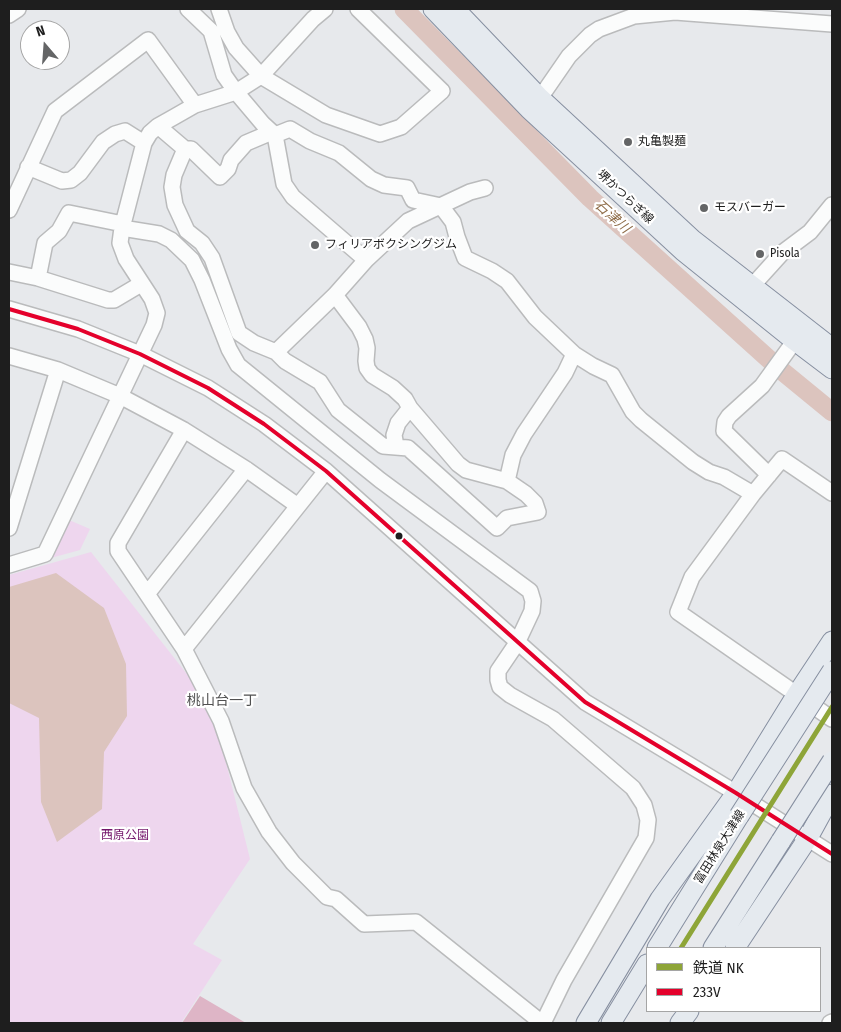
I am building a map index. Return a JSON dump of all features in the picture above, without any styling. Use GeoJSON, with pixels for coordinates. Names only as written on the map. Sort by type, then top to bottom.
{"type":"FeatureCollection","features":[{"type":"Feature","properties":{"kind":"main road","name":"堺かつらぎ線"},"geometry":{"type":"LineString","coordinates":[[433,9],[529,109],[684,251],[832,369]]}},
{"type":"Feature","properties":{"kind":"main road","name":"堺かつらぎ線"},"geometry":{"type":"LineString","coordinates":[[455,9],[540,98],[692,239],[753,286],[796,340],[832,348]]}},
{"type":"Feature","properties":{"kind":"main road"},"geometry":{"type":"LineString","coordinates":[[586,1023],[660,899],[736,793],[832,641]]}},
{"type":"Feature","properties":{"kind":"main road","name":"富田林泉大津線"},"geometry":{"type":"LineString","coordinates":[[658,947],[832,671]]}},
{"type":"Feature","properties":{"kind":"main road"},"geometry":{"type":"LineString","coordinates":[[714,947],[832,761]]}},
{"type":"Feature","properties":{"kind":"main road"},"geometry":{"type":"LineString","coordinates":[[735,947],[808,838],[832,794]]}},
{"type":"Feature","properties":{"kind":"main road"},"geometry":{"type":"LineString","coordinates":[[611,1023],[646,966]]}},
{"type":"Feature","properties":{"kind":"main road"},"geometry":{"type":"LineString","coordinates":[[665,1023],[672,1012]]}},
{"type":"Feature","properties":{"kind":"main road"},"geometry":{"type":"LineString","coordinates":[[680,1023],[688,1012]]}},
{"type":"Feature","properties":{"kind":"street"},"geometry":{"type":"LineString","coordinates":[[9,15],[18,9]]}},
{"type":"Feature","properties":{"kind":"street"},"geometry":{"type":"LineString","coordinates":[[188,9],[211,31],[224,75],[236,92],[273,134],[284,184],[293,197],[366,260]]}},
{"type":"Feature","properties":{"kind":"street"},"geometry":{"type":"LineString","coordinates":[[220,9],[227,32],[236,48],[261,76],[326,115],[380,134],[401,127],[442,92],[358,9]]}},
{"type":"Feature","properties":{"kind":"street"},"geometry":{"type":"LineString","coordinates":[[9,565],[45,554],[154,325],[157,313],[152,299],[141,284],[120,243],[144,143],[150,133],[158,126],[195,105],[236,92],[261,76],[325,9]]}},
{"type":"Feature","properties":{"kind":"street"},"geometry":{"type":"LineString","coordinates":[[540,98],[570,56],[590,34],[634,16],[675,12],[748,13],[832,24]]}},
{"type":"Feature","properties":{"kind":"street"},"geometry":{"type":"LineString","coordinates":[[9,210],[55,111],[148,40],[195,105]]}},
{"type":"Feature","properties":{"kind":"street"},"geometry":{"type":"LineString","coordinates":[[158,126],[185,148],[191,149],[220,177],[228,169],[231,160],[246,143],[290,128],[310,141],[339,153],[371,179],[384,185],[407,188],[413,200],[441,206],[453,222],[465,258],[492,271],[507,282],[535,317],[574,354],[612,375],[633,412],[693,462],[753,494]]}},
{"type":"Feature","properties":{"kind":"street"},"geometry":{"type":"LineString","coordinates":[[28,167],[62,181],[71,180],[80,174],[103,142],[115,134],[125,131],[144,143]]}},
{"type":"Feature","properties":{"kind":"street"},"geometry":{"type":"LineString","coordinates":[[185,148],[174,175],[172,187],[175,205],[187,231],[202,243],[212,258],[239,333],[254,343],[276,352],[285,361],[320,382],[338,410],[368,436],[383,446],[408,448],[497,528],[507,518],[538,512],[535,504],[526,494],[507,480],[466,470],[458,464],[410,408],[405,399],[393,388],[372,375],[367,368],[365,339],[359,327],[335,295]]}},
{"type":"Feature","properties":{"kind":"street"},"geometry":{"type":"LineString","coordinates":[[276,352],[335,295],[366,260],[408,221],[485,188]]}},
{"type":"Feature","properties":{"kind":"street"},"geometry":{"type":"LineString","coordinates":[[753,286],[782,253],[810,232],[832,205]]}},
{"type":"Feature","properties":{"kind":"street"},"geometry":{"type":"LineString","coordinates":[[38,278],[45,243],[59,231],[69,213],[159,234],[171,240],[192,260],[202,280],[229,349],[238,365],[380,480],[530,591],[533,601],[532,611],[517,643],[498,672],[500,687],[510,695],[553,718],[633,788],[644,805],[648,820],[646,838],[564,980],[543,1023],[416,922],[364,924],[336,899],[327,897],[293,863],[269,832],[244,788],[221,721],[184,649],[118,551],[118,543],[184,430]]}},
{"type":"Feature","properties":{"kind":"street"},"geometry":{"type":"LineString","coordinates":[[9,272],[38,278],[108,300],[114,300],[141,284]]}},
{"type":"Feature","properties":{"kind":"street"},"geometry":{"type":"LineString","coordinates":[[9,309],[78,329],[140,354],[208,388],[264,424],[326,471],[585,702],[736,793],[832,854]]}},
{"type":"Feature","properties":{"kind":"street"},"geometry":{"type":"LineString","coordinates":[[769,475],[724,432],[725,422],[729,416],[762,386],[796,340]]}},
{"type":"Feature","properties":{"kind":"street"},"geometry":{"type":"LineString","coordinates":[[507,480],[513,455],[524,434],[561,380],[574,354]]}},
{"type":"Feature","properties":{"kind":"street"},"geometry":{"type":"LineString","coordinates":[[9,356],[58,370],[120,396],[184,430],[246,469],[298,506]]}},
{"type":"Feature","properties":{"kind":"street"},"geometry":{"type":"LineString","coordinates":[[9,528],[58,370]]}},
{"type":"Feature","properties":{"kind":"street"},"geometry":{"type":"LineString","coordinates":[[396,446],[394,435],[398,423],[410,408]]}},
{"type":"Feature","properties":{"kind":"street"},"geometry":{"type":"LineString","coordinates":[[832,493],[782,459],[753,494],[692,577],[678,612],[832,719]]}},
{"type":"Feature","properties":{"kind":"street"},"geometry":{"type":"LineString","coordinates":[[147,594],[246,469]]}},
{"type":"Feature","properties":{"kind":"street"},"geometry":{"type":"LineString","coordinates":[[184,649],[326,471]]}},
{"type":"Feature","properties":{"kind":"green space"},"geometry":{"type":"Polygon","coordinates":[[[69,520],[90,529],[80,550],[51,558],[69,520]]]}},
{"type":"Feature","properties":{"kind":"green space","name":"西原公園"},"geometry":{"type":"Polygon","coordinates":[[[91,552],[212,706],[250,859],[193,944],[222,960],[181,1023],[11,1023],[9,1019],[9,575],[91,552]]]}},
{"type":"Feature","properties":{"kind":"shaded area"},"geometry":{"type":"Polygon","coordinates":[[[56,573],[104,608],[126,664],[127,716],[104,752],[102,809],[57,842],[41,802],[39,718],[9,703],[9,587],[56,573]]]}},
{"type":"Feature","properties":{"kind":"shaded area"},"geometry":{"type":"Polygon","coordinates":[[[200,996],[246,1023],[182,1023],[200,996]]]}},
{"type":"Feature","properties":{"kind":"waterway","name":"石津川"},"geometry":{"type":"LineString","coordinates":[[404,9],[590,198],[782,371],[832,412]]}},
{"type":"Feature","properties":{"kind":"rail line","name":"NK"},"geometry":{"type":"LineString","coordinates":[[682,947],[832,707]]}},
{"type":"Feature","properties":{"kind":"transit line","name":"233V"},"geometry":{"type":"LineString","coordinates":[[9,309],[78,329],[140,354],[208,388],[264,424],[326,471],[585,702],[736,793],[832,854]]}},
{"type":"Feature","properties":{"kind":"place","name":"丸亀製麺"},"geometry":{"type":"Point","coordinates":[628,142]}},
{"type":"Feature","properties":{"kind":"place","name":"モスバーガー"},"geometry":{"type":"Point","coordinates":[704,208]}},
{"type":"Feature","properties":{"kind":"place","name":"フィリアボクシングジム"},"geometry":{"type":"Point","coordinates":[315,245]}},
{"type":"Feature","properties":{"kind":"place","name":"Pisola"},"geometry":{"type":"Point","coordinates":[760,254]}},
{"type":"Feature","properties":{"kind":"district","name":"桃山台一丁"},"geometry":{"type":"Point","coordinates":[222,701]}}]}
